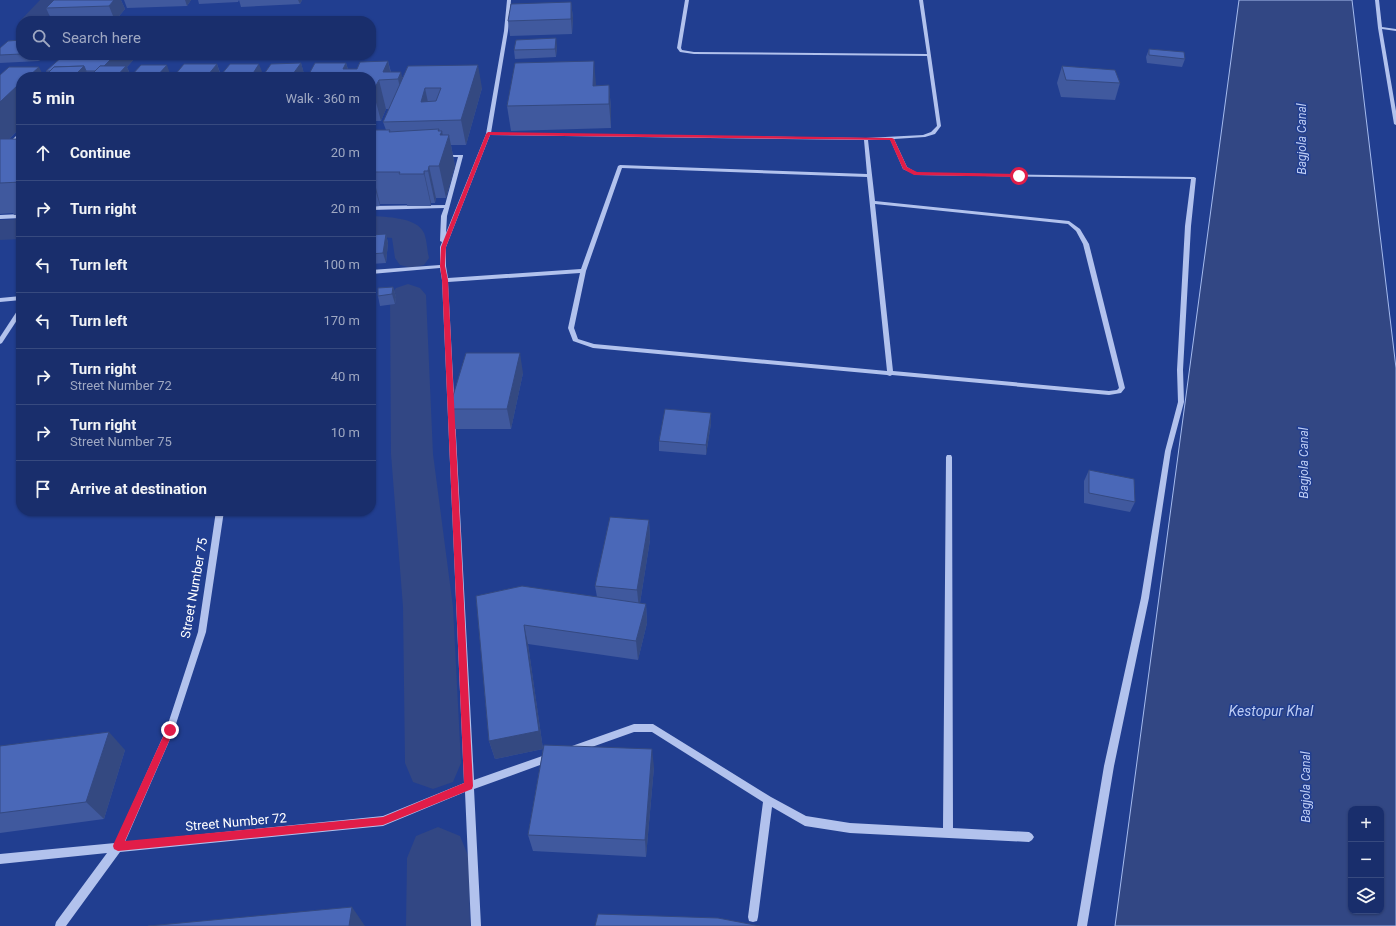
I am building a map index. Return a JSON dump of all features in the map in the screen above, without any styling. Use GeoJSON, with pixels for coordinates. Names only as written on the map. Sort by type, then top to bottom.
{"type":"FeatureCollection","features":[{"type":"Feature","properties":{"kind":"street"},"geometry":{"type":"LineString","coordinates":[[443,247],[488,134],[506,31],[509,0]]}},
{"type":"Feature","properties":{"kind":"street"},"geometry":{"type":"LineString","coordinates":[[687,0],[679,48],[681,51],[694,53],[929,55]]}},
{"type":"Feature","properties":{"kind":"street"},"geometry":{"type":"LineString","coordinates":[[488,134],[892,139],[923,136],[933,133],[939,126],[921,0]]}},
{"type":"Feature","properties":{"kind":"street"},"geometry":{"type":"LineString","coordinates":[[1377,0],[1380,28],[1395,109],[1396,124]]}},
{"type":"Feature","properties":{"kind":"street"},"geometry":{"type":"LineString","coordinates":[[1380,28],[1396,30]]}},
{"type":"Feature","properties":{"kind":"street"},"geometry":{"type":"LineString","coordinates":[[0,155],[16,139]]}},
{"type":"Feature","properties":{"kind":"street"},"geometry":{"type":"LineString","coordinates":[[866,139],[890,374]]}},
{"type":"Feature","properties":{"kind":"street"},"geometry":{"type":"LineString","coordinates":[[892,139],[905,168],[916,174],[1194,178],[1188,233],[1180,370],[1181,402],[1168,451],[1145,598],[1109,766],[1082,926]]}},
{"type":"Feature","properties":{"kind":"street"},"geometry":{"type":"LineString","coordinates":[[438,157],[461,156],[446,206],[443,266],[445,280],[476,926]]}},
{"type":"Feature","properties":{"kind":"street"},"geometry":{"type":"LineString","coordinates":[[870,176],[620,166],[583,271],[571,328],[575,340],[594,346],[890,374],[1109,393],[1118,392],[1122,388],[1086,244],[1078,230],[1069,222],[872,202]]}},
{"type":"Feature","properties":{"kind":"street"},"geometry":{"type":"LineString","coordinates":[[376,208],[446,206]]}},
{"type":"Feature","properties":{"kind":"street"},"geometry":{"type":"LineString","coordinates":[[0,217],[16,216]]}},
{"type":"Feature","properties":{"kind":"street"},"geometry":{"type":"LineString","coordinates":[[376,272],[443,266]]}},
{"type":"Feature","properties":{"kind":"street"},"geometry":{"type":"LineString","coordinates":[[445,280],[583,271]]}},
{"type":"Feature","properties":{"kind":"street"},"geometry":{"type":"LineString","coordinates":[[0,300],[16,298]]}},
{"type":"Feature","properties":{"kind":"street"},"geometry":{"type":"LineString","coordinates":[[0,342],[16,317]]}},
{"type":"Feature","properties":{"kind":"street"},"geometry":{"type":"LineString","coordinates":[[948,833],[949,457]]}},
{"type":"Feature","properties":{"kind":"street","name":"Street Number 75"},"geometry":{"type":"LineString","coordinates":[[60,926],[118,846],[170,730],[202,632],[219,516]]}},
{"type":"Feature","properties":{"kind":"street","name":"Street Number 72"},"geometry":{"type":"LineString","coordinates":[[0,859],[118,846],[383,821],[469,786],[634,728],[653,728],[768,800],[805,821],[850,828],[1029,837]]}},
{"type":"Feature","properties":{"kind":"street"},"geometry":{"type":"LineString","coordinates":[[753,918],[768,800]]}},
{"type":"Feature","properties":{"kind":"water","name":"Kestopur Khal"},"geometry":{"type":"Polygon","coordinates":[[[1239,0],[1352,0],[1396,368],[1396,926],[1115,926],[1239,0]]]}},
{"type":"Feature","properties":{"kind":"building"},"geometry":{"type":"Polygon","coordinates":[[[54,0],[114,0],[109,6],[46,8],[54,0]]]}},
{"type":"Feature","properties":{"kind":"building"},"geometry":{"type":"Polygon","coordinates":[[[571,2],[571,19],[508,21],[511,4],[571,2]]]}},
{"type":"Feature","properties":{"kind":"building"},"geometry":{"type":"Polygon","coordinates":[[[556,38],[555,49],[514,50],[516,40],[556,38]]]}},
{"type":"Feature","properties":{"kind":"building"},"geometry":{"type":"Polygon","coordinates":[[[16,40],[16,54],[0,55],[0,48],[8,41],[16,40]]]}},
{"type":"Feature","properties":{"kind":"building"},"geometry":{"type":"Polygon","coordinates":[[[1149,49],[1184,52],[1185,59],[1149,55],[1149,49]]]}},
{"type":"Feature","properties":{"kind":"building"},"geometry":{"type":"Polygon","coordinates":[[[58,60],[110,60],[104,66],[100,66],[95,71],[86,71],[84,66],[54,67],[50,71],[46,71],[58,60]]]}},
{"type":"Feature","properties":{"kind":"building"},"geometry":{"type":"Polygon","coordinates":[[[388,61],[383,72],[401,72],[398,79],[379,80],[376,86],[376,72],[310,72],[315,63],[346,63],[343,69],[357,69],[360,62],[388,61]]]}},
{"type":"Feature","properties":{"kind":"building"},"geometry":{"type":"Polygon","coordinates":[[[594,61],[593,86],[609,85],[609,104],[507,106],[515,63],[594,61]]]}},
{"type":"Feature","properties":{"kind":"building"},"geometry":{"type":"Polygon","coordinates":[[[301,63],[294,72],[265,72],[271,64],[301,63]]]}},
{"type":"Feature","properties":{"kind":"building"},"geometry":{"type":"Polygon","coordinates":[[[184,64],[217,64],[210,72],[177,72],[184,64]]]}},
{"type":"Feature","properties":{"kind":"building"},"geometry":{"type":"Polygon","coordinates":[[[230,64],[259,64],[254,72],[223,72],[230,64]]]}},
{"type":"Feature","properties":{"kind":"building"},"geometry":{"type":"Polygon","coordinates":[[[141,65],[167,65],[161,72],[135,72],[141,65]]]}},
{"type":"Feature","properties":{"kind":"building"},"geometry":{"type":"Polygon","coordinates":[[[478,65],[461,120],[383,122],[408,66],[478,65]],[[425,88],[421,102],[436,101],[441,88],[425,88]]]}},
{"type":"Feature","properties":{"kind":"building"},"geometry":{"type":"Polygon","coordinates":[[[84,66],[78,72],[49,72],[54,67],[84,66]]]}},
{"type":"Feature","properties":{"kind":"building"},"geometry":{"type":"Polygon","coordinates":[[[100,66],[126,66],[121,72],[94,72],[100,66]]]}},
{"type":"Feature","properties":{"kind":"building"},"geometry":{"type":"Polygon","coordinates":[[[1062,66],[1115,70],[1120,83],[1066,80],[1062,66]]]}},
{"type":"Feature","properties":{"kind":"building"},"geometry":{"type":"Polygon","coordinates":[[[9,67],[39,67],[34,72],[16,72],[16,87],[0,102],[0,75],[9,67]]]}},
{"type":"Feature","properties":{"kind":"building"},"geometry":{"type":"Polygon","coordinates":[[[439,129],[438,131],[442,131],[440,135],[449,135],[439,166],[429,166],[428,171],[424,171],[424,174],[376,172],[376,130],[390,130],[389,132],[439,129]]]}},
{"type":"Feature","properties":{"kind":"building"},"geometry":{"type":"Polygon","coordinates":[[[0,139],[16,139],[16,182],[0,183],[0,139]]]}},
{"type":"Feature","properties":{"kind":"building"},"geometry":{"type":"Polygon","coordinates":[[[386,234],[383,253],[376,254],[376,235],[386,234]]]}},
{"type":"Feature","properties":{"kind":"building"},"geometry":{"type":"Polygon","coordinates":[[[393,287],[392,294],[378,296],[378,288],[393,287]]]}},
{"type":"Feature","properties":{"kind":"building"},"geometry":{"type":"Polygon","coordinates":[[[466,353],[520,353],[507,409],[449,409],[466,353]]]}},
{"type":"Feature","properties":{"kind":"building"},"geometry":{"type":"Polygon","coordinates":[[[665,409],[711,413],[706,445],[659,441],[665,409]]]}},
{"type":"Feature","properties":{"kind":"building"},"geometry":{"type":"Polygon","coordinates":[[[1089,470],[1134,479],[1135,502],[1089,493],[1089,470]]]}},
{"type":"Feature","properties":{"kind":"building"},"geometry":{"type":"Polygon","coordinates":[[[610,517],[649,520],[637,590],[595,586],[610,517]]]}},
{"type":"Feature","properties":{"kind":"building"},"geometry":{"type":"Polygon","coordinates":[[[522,586],[646,604],[636,641],[524,625],[539,731],[489,741],[476,596],[522,586]]]}},
{"type":"Feature","properties":{"kind":"building"},"geometry":{"type":"Polygon","coordinates":[[[109,732],[86,802],[0,813],[0,746],[109,732]]]}},
{"type":"Feature","properties":{"kind":"building"},"geometry":{"type":"Polygon","coordinates":[[[544,745],[652,749],[645,840],[528,835],[544,745]]]}},
{"type":"Feature","properties":{"kind":"building"},"geometry":{"type":"Polygon","coordinates":[[[352,907],[349,926],[148,926],[352,907]]]}},
{"type":"Feature","properties":{"kind":"building"},"geometry":{"type":"Polygon","coordinates":[[[598,914],[718,918],[760,926],[595,926],[598,914]]]}},
{"type":"Feature","properties":{"kind":"waterway"},"geometry":{"type":"LineString","coordinates":[[36,16],[52,0]]}},
{"type":"Feature","properties":{"kind":"waterway"},"geometry":{"type":"LineString","coordinates":[[376,226],[397,228],[408,233],[412,258]]}},
{"type":"Feature","properties":{"kind":"waterway"},"geometry":{"type":"LineString","coordinates":[[0,230],[16,229]]}},
{"type":"Feature","properties":{"kind":"waterway"},"geometry":{"type":"LineString","coordinates":[[408,295],[412,454],[428,607],[433,763]]}},
{"type":"Feature","properties":{"kind":"waterway"},"geometry":{"type":"LineString","coordinates":[[438,858],[438,926]]}},
{"type":"Feature","properties":{"kind":"route"},"geometry":{"type":"LineString","coordinates":[[170,730],[118,846],[383,821],[469,786],[443,247],[488,134],[892,139],[905,168],[916,174],[1019,176]]}},
{"type":"Feature","properties":{"kind":"water label","name":"Bagjola Canal"},"geometry":{"type":"Point","coordinates":[1302,139]}},
{"type":"Feature","properties":{"kind":"water label","name":"Bagjola Canal"},"geometry":{"type":"Point","coordinates":[1304,463]}},
{"type":"Feature","properties":{"kind":"water label","name":"Bagjola Canal"},"geometry":{"type":"Point","coordinates":[1306,787]}}]}
